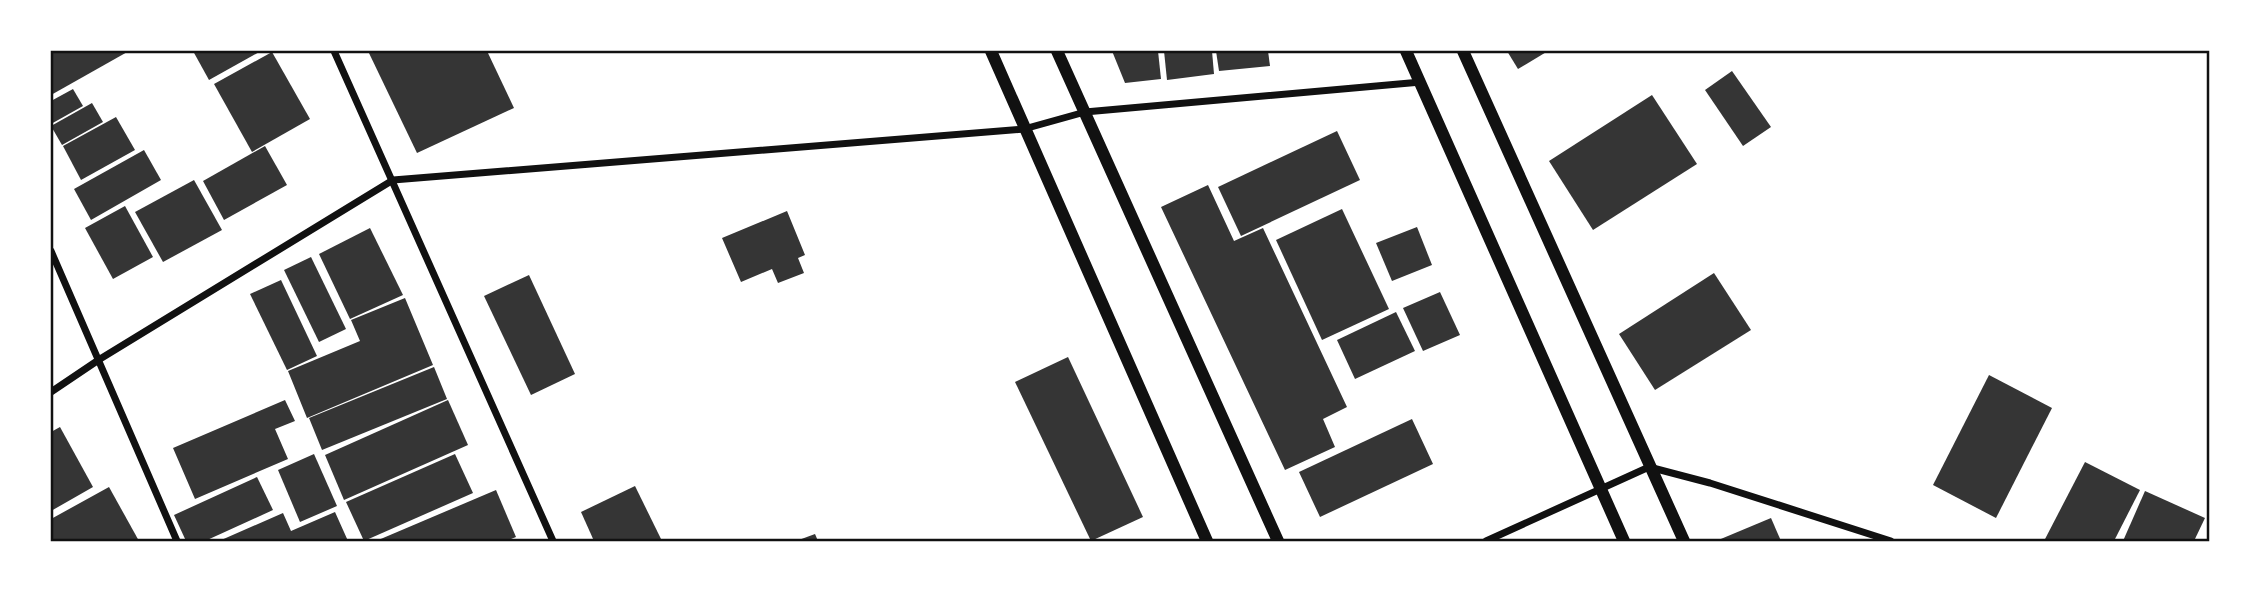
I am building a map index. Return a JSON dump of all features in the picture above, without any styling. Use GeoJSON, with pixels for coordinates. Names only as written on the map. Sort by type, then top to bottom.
{"type":"FeatureCollection","features":[{"type":"Feature","properties":{"kind":"street"},"geometry":{"type":"LineString","coordinates":[[334,51],[553,541]]}},
{"type":"Feature","properties":{"kind":"street"},"geometry":{"type":"LineString","coordinates":[[991,51],[1206,541]]}},
{"type":"Feature","properties":{"kind":"street"},"geometry":{"type":"LineString","coordinates":[[1057,51],[1278,541]]}},
{"type":"Feature","properties":{"kind":"street"},"geometry":{"type":"LineString","coordinates":[[1406,51],[1624,541]]}},
{"type":"Feature","properties":{"kind":"street"},"geometry":{"type":"LineString","coordinates":[[1463,51],[1684,541]]}},
{"type":"Feature","properties":{"kind":"street"},"geometry":{"type":"LineString","coordinates":[[51,391],[393,180],[1024,128],[1085,112],[1421,82]]}},
{"type":"Feature","properties":{"kind":"street"},"geometry":{"type":"LineString","coordinates":[[51,251],[177,541]]}},
{"type":"Feature","properties":{"kind":"street"},"geometry":{"type":"LineString","coordinates":[[1486,541],[1649,467],[1710,482],[1891,541]]}},
{"type":"Feature","properties":{"kind":"building"},"geometry":{"type":"Polygon","coordinates":[[[51,51],[129,51],[51,95],[51,51]]]}},
{"type":"Feature","properties":{"kind":"building"},"geometry":{"type":"Polygon","coordinates":[[[193,51],[261,51],[209,80],[193,51]]]}},
{"type":"Feature","properties":{"kind":"building"},"geometry":{"type":"Polygon","coordinates":[[[368,51],[487,51],[514,108],[417,153],[368,51]]]}},
{"type":"Feature","properties":{"kind":"building"},"geometry":{"type":"Polygon","coordinates":[[[1112,51],[1158,51],[1161,79],[1125,83],[1112,51]]]}},
{"type":"Feature","properties":{"kind":"building"},"geometry":{"type":"Polygon","coordinates":[[[1164,51],[1212,51],[1214,74],[1167,80],[1164,51]]]}},
{"type":"Feature","properties":{"kind":"building"},"geometry":{"type":"Polygon","coordinates":[[[1216,51],[1268,51],[1270,66],[1219,71],[1216,51]]]}},
{"type":"Feature","properties":{"kind":"building"},"geometry":{"type":"Polygon","coordinates":[[[1507,51],[1548,51],[1518,69],[1507,51]]]}},
{"type":"Feature","properties":{"kind":"building"},"geometry":{"type":"Polygon","coordinates":[[[272,52],[310,119],[252,152],[214,84],[272,52]]]}},
{"type":"Feature","properties":{"kind":"building"},"geometry":{"type":"Polygon","coordinates":[[[1732,71],[1771,127],[1743,146],[1705,90],[1732,71]]]}},
{"type":"Feature","properties":{"kind":"building"},"geometry":{"type":"Polygon","coordinates":[[[73,89],[83,106],[51,124],[51,101],[73,89]]]}},
{"type":"Feature","properties":{"kind":"building"},"geometry":{"type":"Polygon","coordinates":[[[1652,95],[1697,164],[1593,230],[1549,161],[1652,95]]]}},
{"type":"Feature","properties":{"kind":"building"},"geometry":{"type":"Polygon","coordinates":[[[92,103],[103,122],[62,145],[51,126],[92,103]]]}},
{"type":"Feature","properties":{"kind":"building"},"geometry":{"type":"Polygon","coordinates":[[[116,117],[135,150],[81,180],[63,146],[116,117]]]}},
{"type":"Feature","properties":{"kind":"building"},"geometry":{"type":"Polygon","coordinates":[[[1337,131],[1360,180],[1241,236],[1218,187],[1337,131]]]}},
{"type":"Feature","properties":{"kind":"building"},"geometry":{"type":"Polygon","coordinates":[[[265,146],[287,185],[224,220],[203,181],[265,146]]]}},
{"type":"Feature","properties":{"kind":"building"},"geometry":{"type":"Polygon","coordinates":[[[144,150],[161,180],[91,220],[74,189],[144,150]]]}},
{"type":"Feature","properties":{"kind":"building"},"geometry":{"type":"Polygon","coordinates":[[[194,180],[222,230],[163,262],[135,212],[194,180]]]}},
{"type":"Feature","properties":{"kind":"building"},"geometry":{"type":"Polygon","coordinates":[[[1208,185],[1234,241],[1263,228],[1347,407],[1323,419],[1335,447],[1285,470],[1161,207],[1208,185]]]}},
{"type":"Feature","properties":{"kind":"building"},"geometry":{"type":"Polygon","coordinates":[[[125,206],[153,257],[113,279],[85,228],[125,206]]]}},
{"type":"Feature","properties":{"kind":"building"},"geometry":{"type":"Polygon","coordinates":[[[1342,209],[1389,309],[1322,340],[1276,240],[1342,209]]]}},
{"type":"Feature","properties":{"kind":"building"},"geometry":{"type":"Polygon","coordinates":[[[787,211],[805,255],[798,258],[804,273],[778,283],[772,269],[741,282],[722,238],[787,211]]]}},
{"type":"Feature","properties":{"kind":"building"},"geometry":{"type":"Polygon","coordinates":[[[1417,227],[1432,265],[1392,281],[1376,243],[1417,227]]]}},
{"type":"Feature","properties":{"kind":"building"},"geometry":{"type":"Polygon","coordinates":[[[370,228],[403,295],[350,319],[319,254],[370,228]]]}},
{"type":"Feature","properties":{"kind":"building"},"geometry":{"type":"Polygon","coordinates":[[[311,257],[346,329],[319,342],[284,270],[311,257]]]}},
{"type":"Feature","properties":{"kind":"building"},"geometry":{"type":"Polygon","coordinates":[[[1714,273],[1751,330],[1655,390],[1619,334],[1714,273]]]}},
{"type":"Feature","properties":{"kind":"building"},"geometry":{"type":"Polygon","coordinates":[[[529,275],[575,374],[531,395],[484,296],[529,275]]]}},
{"type":"Feature","properties":{"kind":"building"},"geometry":{"type":"Polygon","coordinates":[[[281,280],[317,356],[287,370],[250,294],[281,280]]]}},
{"type":"Feature","properties":{"kind":"building"},"geometry":{"type":"Polygon","coordinates":[[[1440,292],[1460,335],[1423,351],[1403,308],[1440,292]]]}},
{"type":"Feature","properties":{"kind":"building"},"geometry":{"type":"Polygon","coordinates":[[[405,298],[433,365],[307,418],[288,371],[360,341],[351,320],[405,298]]]}},
{"type":"Feature","properties":{"kind":"building"},"geometry":{"type":"Polygon","coordinates":[[[1396,312],[1415,351],[1355,379],[1337,340],[1396,312]]]}},
{"type":"Feature","properties":{"kind":"building"},"geometry":{"type":"Polygon","coordinates":[[[1068,357],[1143,517],[1091,541],[1015,382],[1068,357]]]}},
{"type":"Feature","properties":{"kind":"building"},"geometry":{"type":"Polygon","coordinates":[[[434,367],[447,399],[322,450],[309,418],[434,367]]]}},
{"type":"Feature","properties":{"kind":"building"},"geometry":{"type":"Polygon","coordinates":[[[1989,375],[2052,408],[1996,518],[1933,485],[1989,375]]]}},
{"type":"Feature","properties":{"kind":"building"},"geometry":{"type":"Polygon","coordinates":[[[285,400],[295,421],[275,429],[288,459],[195,499],[173,448],[285,400]]]}},
{"type":"Feature","properties":{"kind":"building"},"geometry":{"type":"Polygon","coordinates":[[[448,400],[468,445],[344,500],[325,455],[448,400]]]}},
{"type":"Feature","properties":{"kind":"building"},"geometry":{"type":"Polygon","coordinates":[[[1412,419],[1433,464],[1320,517],[1299,472],[1412,419]]]}},
{"type":"Feature","properties":{"kind":"building"},"geometry":{"type":"Polygon","coordinates":[[[60,427],[93,487],[51,511],[51,432],[60,427]]]}},
{"type":"Feature","properties":{"kind":"building"},"geometry":{"type":"Polygon","coordinates":[[[314,454],[337,506],[300,522],[278,470],[314,454]]]}},
{"type":"Feature","properties":{"kind":"building"},"geometry":{"type":"Polygon","coordinates":[[[455,454],[473,493],[364,541],[346,502],[455,454]]]}},
{"type":"Feature","properties":{"kind":"building"},"geometry":{"type":"Polygon","coordinates":[[[2085,462],[2140,490],[2114,541],[2044,541],[2085,462]]]}},
{"type":"Feature","properties":{"kind":"building"},"geometry":{"type":"Polygon","coordinates":[[[257,477],[273,510],[205,541],[186,541],[174,515],[257,477]]]}},
{"type":"Feature","properties":{"kind":"building"},"geometry":{"type":"Polygon","coordinates":[[[635,486],[662,541],[594,541],[581,512],[635,486]]]}},
{"type":"Feature","properties":{"kind":"building"},"geometry":{"type":"Polygon","coordinates":[[[109,487],[139,541],[51,541],[51,519],[109,487]]]}},
{"type":"Feature","properties":{"kind":"building"},"geometry":{"type":"Polygon","coordinates":[[[496,490],[516,537],[506,541],[376,541],[496,490]]]}},
{"type":"Feature","properties":{"kind":"building"},"geometry":{"type":"Polygon","coordinates":[[[2145,491],[2205,518],[2194,541],[2123,541],[2145,491]]]}},
{"type":"Feature","properties":{"kind":"building"},"geometry":{"type":"Polygon","coordinates":[[[335,512],[348,541],[219,541],[283,513],[291,531],[335,512]]]}},
{"type":"Feature","properties":{"kind":"building"},"geometry":{"type":"Polygon","coordinates":[[[1771,518],[1781,541],[1716,541],[1771,518]]]}},
{"type":"Feature","properties":{"kind":"building"},"geometry":{"type":"Polygon","coordinates":[[[815,534],[818,541],[796,541],[815,534]]]}}]}
